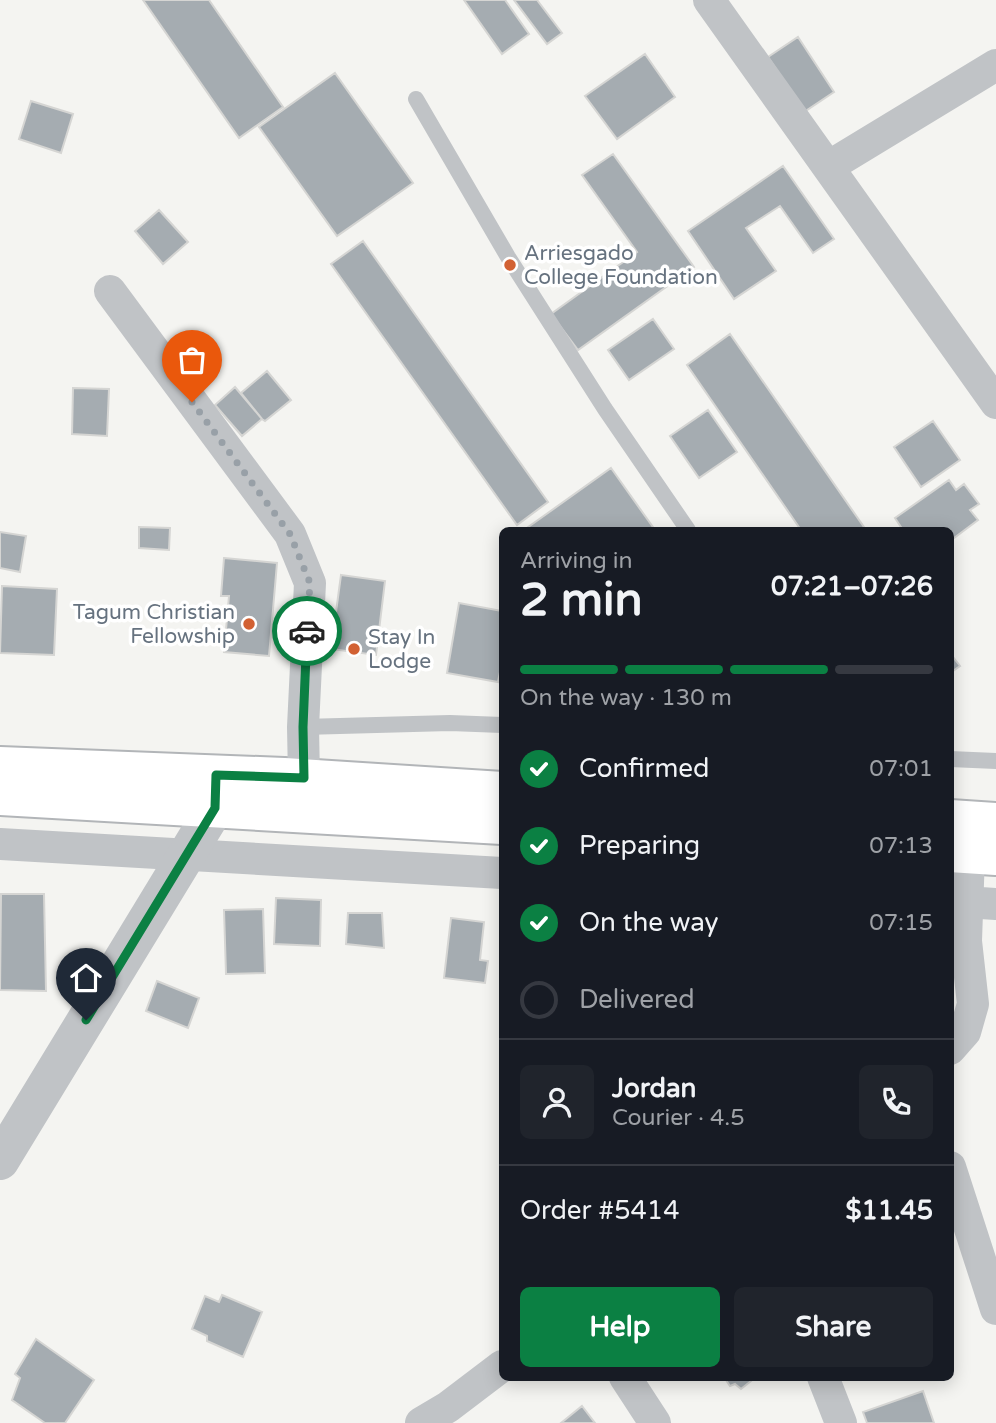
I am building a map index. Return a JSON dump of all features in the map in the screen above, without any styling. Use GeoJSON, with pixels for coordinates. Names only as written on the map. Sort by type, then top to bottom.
{"type":"FeatureCollection","features":[{"type":"Feature","properties":{"kind":"highway"},"geometry":{"type":"LineString","coordinates":[[0,766],[499,825]]}},
{"type":"Feature","properties":{"kind":"highway"},"geometry":{"type":"LineString","coordinates":[[0,796],[216,791],[304,778],[499,791]]}},
{"type":"Feature","properties":{"kind":"highway"},"geometry":{"type":"LineString","coordinates":[[954,819],[996,822]]}},
{"type":"Feature","properties":{"kind":"street"},"geometry":{"type":"LineString","coordinates":[[709,0],[996,403]]}},
{"type":"Feature","properties":{"kind":"street"},"geometry":{"type":"LineString","coordinates":[[828,167],[996,65]]}},
{"type":"Feature","properties":{"kind":"street"},"geometry":{"type":"LineString","coordinates":[[110,291],[290,534],[299,555],[310,583],[303,727],[304,778]]}},
{"type":"Feature","properties":{"kind":"street"},"geometry":{"type":"LineString","coordinates":[[0,1161],[186,855],[216,791]]}},
{"type":"Feature","properties":{"kind":"street"},"geometry":{"type":"LineString","coordinates":[[0,844],[499,873]]}},
{"type":"Feature","properties":{"kind":"street"},"geometry":{"type":"LineString","coordinates":[[954,1044],[965,1032],[973,1004],[966,941],[971,902],[972,854]]}},
{"type":"Feature","properties":{"kind":"street"},"geometry":{"type":"LineString","coordinates":[[954,1179],[996,1309]]}},
{"type":"Feature","properties":{"kind":"street"},"geometry":{"type":"LineString","coordinates":[[421,1423],[453,1415],[499,1369]]}},
{"type":"Feature","properties":{"kind":"street"},"geometry":{"type":"LineString","coordinates":[[628,1381],[655,1423]]}},
{"type":"Feature","properties":{"kind":"street"},"geometry":{"type":"LineString","coordinates":[[825,1381],[841,1423]]}},
{"type":"Feature","properties":{"kind":"lane"},"geometry":{"type":"LineString","coordinates":[[416,99],[516,269],[605,410],[686,527]]}},
{"type":"Feature","properties":{"kind":"lane"},"geometry":{"type":"LineString","coordinates":[[303,727],[450,723],[499,725]]}},
{"type":"Feature","properties":{"kind":"lane"},"geometry":{"type":"LineString","coordinates":[[954,759],[996,761]]}},
{"type":"Feature","properties":{"kind":"building"},"geometry":{"type":"Polygon","coordinates":[[[143,0],[209,0],[283,107],[239,138],[143,0]]]}},
{"type":"Feature","properties":{"kind":"building"},"geometry":{"type":"Polygon","coordinates":[[[464,0],[505,0],[529,34],[502,54],[464,0]]]}},
{"type":"Feature","properties":{"kind":"building"},"geometry":{"type":"Polygon","coordinates":[[[514,0],[537,0],[562,33],[547,44],[514,0]]]}},
{"type":"Feature","properties":{"kind":"building"},"geometry":{"type":"Polygon","coordinates":[[[798,37],[834,92],[804,112],[768,57],[798,37]]]}},
{"type":"Feature","properties":{"kind":"building"},"geometry":{"type":"Polygon","coordinates":[[[645,54],[675,97],[617,139],[585,96],[645,54]]]}},
{"type":"Feature","properties":{"kind":"building"},"geometry":{"type":"Polygon","coordinates":[[[335,73],[413,183],[337,236],[259,127],[335,73]]]}},
{"type":"Feature","properties":{"kind":"building"},"geometry":{"type":"Polygon","coordinates":[[[31,101],[73,114],[61,153],[19,139],[31,101]]]}},
{"type":"Feature","properties":{"kind":"building"},"geometry":{"type":"Polygon","coordinates":[[[613,154],[694,267],[578,350],[551,314],[637,252],[582,175],[613,154]]]}},
{"type":"Feature","properties":{"kind":"building"},"geometry":{"type":"Polygon","coordinates":[[[783,166],[834,239],[813,253],[780,206],[746,228],[776,271],[734,299],[688,231],[783,166]]]}},
{"type":"Feature","properties":{"kind":"building"},"geometry":{"type":"Polygon","coordinates":[[[159,210],[188,242],[163,264],[135,231],[159,210]]]}},
{"type":"Feature","properties":{"kind":"building"},"geometry":{"type":"Polygon","coordinates":[[[363,241],[548,502],[517,525],[331,264],[363,241]]]}},
{"type":"Feature","properties":{"kind":"building"},"geometry":{"type":"Polygon","coordinates":[[[653,319],[674,349],[629,380],[608,350],[653,319]]]}},
{"type":"Feature","properties":{"kind":"building"},"geometry":{"type":"Polygon","coordinates":[[[730,334],[864,527],[799,527],[687,365],[730,334]]]}},
{"type":"Feature","properties":{"kind":"building"},"geometry":{"type":"Polygon","coordinates":[[[267,371],[291,400],[265,421],[241,393],[267,371]]]}},
{"type":"Feature","properties":{"kind":"building"},"geometry":{"type":"Polygon","coordinates":[[[235,387],[262,419],[242,436],[215,405],[235,387]]]}},
{"type":"Feature","properties":{"kind":"building"},"geometry":{"type":"Polygon","coordinates":[[[73,388],[109,389],[107,436],[72,434],[73,388]]]}},
{"type":"Feature","properties":{"kind":"building"},"geometry":{"type":"Polygon","coordinates":[[[708,410],[737,452],[699,478],[670,436],[708,410]]]}},
{"type":"Feature","properties":{"kind":"building"},"geometry":{"type":"Polygon","coordinates":[[[933,421],[960,460],[921,487],[894,447],[933,421]]]}},
{"type":"Feature","properties":{"kind":"building"},"geometry":{"type":"Polygon","coordinates":[[[611,468],[653,527],[528,527],[611,468]]]}},
{"type":"Feature","properties":{"kind":"building"},"geometry":{"type":"Polygon","coordinates":[[[949,480],[956,490],[964,484],[979,504],[970,510],[978,520],[954,538],[954,527],[901,527],[895,518],[949,480]]]}},
{"type":"Feature","properties":{"kind":"building"},"geometry":{"type":"Polygon","coordinates":[[[139,527],[170,528],[169,550],[139,548],[139,527]]]}},
{"type":"Feature","properties":{"kind":"building"},"geometry":{"type":"Polygon","coordinates":[[[0,532],[26,536],[20,572],[0,568],[0,532]]]}},
{"type":"Feature","properties":{"kind":"building","name":"Tagum Christian Fellowship"},"geometry":{"type":"Polygon","coordinates":[[[224,558],[277,563],[269,656],[224,652],[229,596],[221,596],[224,558]]]}},
{"type":"Feature","properties":{"kind":"building"},"geometry":{"type":"Polygon","coordinates":[[[341,575],[385,581],[376,655],[331,649],[341,575]]]}},
{"type":"Feature","properties":{"kind":"building"},"geometry":{"type":"Polygon","coordinates":[[[2,586],[57,589],[54,655],[0,653],[2,586]]]}},
{"type":"Feature","properties":{"kind":"building"},"geometry":{"type":"Polygon","coordinates":[[[459,603],[499,610],[498,682],[447,673],[459,603]]]}},
{"type":"Feature","properties":{"kind":"building"},"geometry":{"type":"Polygon","coordinates":[[[954,658],[960,666],[954,670],[954,658]]]}},
{"type":"Feature","properties":{"kind":"building"},"geometry":{"type":"Polygon","coordinates":[[[1,894],[44,894],[46,991],[0,990],[1,894]]]}},
{"type":"Feature","properties":{"kind":"building"},"geometry":{"type":"Polygon","coordinates":[[[276,898],[321,900],[320,946],[274,944],[276,898]]]}},
{"type":"Feature","properties":{"kind":"building"},"geometry":{"type":"Polygon","coordinates":[[[263,909],[265,973],[226,974],[224,910],[263,909]]]}},
{"type":"Feature","properties":{"kind":"building"},"geometry":{"type":"Polygon","coordinates":[[[348,913],[382,913],[384,948],[346,944],[348,913]]]}},
{"type":"Feature","properties":{"kind":"building"},"geometry":{"type":"Polygon","coordinates":[[[451,918],[484,922],[480,960],[488,961],[485,983],[444,978],[451,918]]]}},
{"type":"Feature","properties":{"kind":"building"},"geometry":{"type":"Polygon","coordinates":[[[157,981],[199,998],[188,1028],[146,1011],[157,981]]]}},
{"type":"Feature","properties":{"kind":"building"},"geometry":{"type":"Polygon","coordinates":[[[222,1295],[262,1312],[243,1357],[207,1341],[207,1336],[192,1329],[205,1296],[219,1302],[222,1295]]]}},
{"type":"Feature","properties":{"kind":"building"},"geometry":{"type":"Polygon","coordinates":[[[36,1339],[94,1380],[65,1423],[45,1423],[12,1400],[20,1378],[15,1374],[36,1339]]]}},
{"type":"Feature","properties":{"kind":"building"},"geometry":{"type":"Polygon","coordinates":[[[727,1381],[751,1381],[741,1389],[735,1384],[730,1386],[727,1381]]]}},
{"type":"Feature","properties":{"kind":"building"},"geometry":{"type":"Polygon","coordinates":[[[923,1391],[934,1423],[867,1423],[863,1412],[923,1391]]]}},
{"type":"Feature","properties":{"kind":"building"},"geometry":{"type":"Polygon","coordinates":[[[582,1406],[595,1423],[561,1423],[582,1406]]]}},
{"type":"Feature","properties":{"kind":"way so far"},"geometry":{"type":"LineString","coordinates":[[192,402],[290,534],[310,583],[307,631]]}},
{"type":"Feature","properties":{"kind":"place","name":"Arriesgado College Foundation"},"geometry":{"type":"Point","coordinates":[510,265]}},
{"type":"Feature","properties":{"kind":"place","name":"Tagum Christian Fellowship"},"geometry":{"type":"Point","coordinates":[249,624]}},
{"type":"Feature","properties":{"kind":"place","name":"Stay In Lodge"},"geometry":{"type":"Point","coordinates":[354,649]}},
{"type":"Feature","properties":{"kind":"route"},"geometry":{"type":"LineString","coordinates":[[86,1020],[215,808],[216,775],[304,778],[307,631]]}}]}
